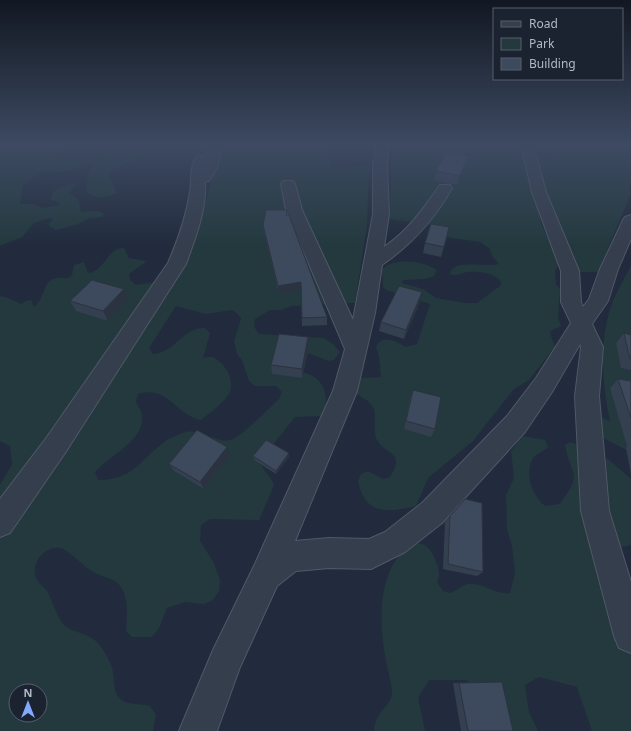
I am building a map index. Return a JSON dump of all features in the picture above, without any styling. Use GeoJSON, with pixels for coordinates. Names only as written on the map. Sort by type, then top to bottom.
{"type":"FeatureCollection","features":[{"type":"Feature","properties":{"kind":"street"},"geometry":{"type":"LineString","coordinates":[[0,523],[64,432],[177,264],[190,232],[198,190],[197,178]]}},
{"type":"Feature","properties":{"kind":"street"},"geometry":{"type":"LineString","coordinates":[[198,731],[225,662],[266,575],[345,391],[365,313],[374,262],[381,214],[380,178]]}},
{"type":"Feature","properties":{"kind":"street"},"geometry":{"type":"LineString","coordinates":[[536,178],[539,192],[570,271],[571,302],[592,347],[587,396],[595,510],[631,636]]}},
{"type":"Feature","properties":{"kind":"street"},"geometry":{"type":"LineString","coordinates":[[288,184],[294,210],[356,349]]}},
{"type":"Feature","properties":{"kind":"street"},"geometry":{"type":"LineString","coordinates":[[374,262],[416,231],[428,218],[445,188]]}},
{"type":"Feature","properties":{"kind":"street"},"geometry":{"type":"LineString","coordinates":[[266,575],[290,556],[329,553],[371,554],[395,542],[432,514],[516,424],[564,354],[581,324],[598,301],[609,269],[631,220]]}},
{"type":"Feature","properties":{"kind":"green space"},"geometry":{"type":"Polygon","coordinates":[[[0,178],[32,178],[23,185],[20,204],[32,204],[44,208],[59,205],[60,203],[51,200],[53,193],[56,190],[63,186],[75,184],[76,186],[68,193],[79,200],[81,212],[99,211],[104,214],[102,217],[89,218],[78,224],[56,230],[50,227],[49,224],[53,219],[49,218],[34,223],[22,237],[0,246],[0,178]]]}},
{"type":"Feature","properties":{"kind":"green space"},"geometry":{"type":"Polygon","coordinates":[[[88,178],[110,178],[116,193],[105,197],[97,197],[86,192],[88,178]]]}},
{"type":"Feature","properties":{"kind":"green space"},"geometry":{"type":"Polygon","coordinates":[[[212,178],[369,178],[367,226],[355,303],[291,306],[281,310],[270,310],[254,321],[256,331],[259,334],[324,338],[333,344],[340,352],[334,360],[328,361],[303,351],[301,372],[309,374],[320,382],[326,401],[324,416],[295,417],[260,461],[274,485],[259,520],[210,519],[201,525],[200,541],[214,563],[220,580],[219,591],[213,600],[204,604],[185,602],[167,608],[159,628],[152,637],[132,637],[126,631],[127,608],[124,592],[115,581],[98,575],[63,549],[57,548],[46,551],[38,560],[35,566],[36,578],[47,591],[62,623],[65,626],[93,639],[99,644],[111,665],[116,693],[123,701],[150,706],[156,715],[153,731],[0,731],[0,485],[12,464],[10,446],[0,441],[0,296],[21,304],[31,300],[34,307],[40,300],[47,284],[53,279],[69,278],[72,275],[74,265],[84,262],[87,271],[90,273],[95,271],[114,251],[124,248],[129,258],[147,261],[129,274],[130,280],[136,285],[157,282],[182,268],[204,207],[212,178]],[[176,306],[149,348],[153,354],[161,352],[174,345],[190,332],[205,328],[210,333],[203,358],[212,357],[217,359],[228,372],[231,389],[226,398],[220,405],[201,420],[185,413],[165,397],[149,392],[138,394],[136,402],[142,416],[138,433],[125,447],[95,472],[98,480],[111,479],[129,472],[137,467],[167,440],[183,433],[196,432],[221,440],[233,439],[249,427],[279,399],[282,392],[276,386],[255,386],[249,381],[242,360],[237,354],[234,341],[241,319],[238,314],[232,310],[206,314],[176,306]]]}},
{"type":"Feature","properties":{"kind":"green space"},"geometry":{"type":"Polygon","coordinates":[[[391,178],[530,178],[542,226],[557,256],[558,266],[555,271],[556,285],[560,289],[558,318],[561,326],[552,330],[550,333],[555,347],[529,380],[514,389],[473,441],[428,478],[416,506],[396,510],[379,509],[372,506],[361,492],[358,481],[361,474],[368,471],[383,479],[390,477],[395,468],[396,462],[392,454],[380,444],[376,438],[375,413],[373,407],[369,402],[354,391],[358,381],[362,378],[381,377],[379,356],[376,347],[382,340],[394,341],[406,347],[417,344],[430,304],[386,290],[383,287],[382,269],[388,265],[401,262],[424,264],[437,270],[434,276],[424,279],[403,280],[402,283],[423,289],[436,298],[465,303],[477,303],[501,285],[501,282],[495,276],[482,272],[466,272],[455,275],[450,274],[452,269],[457,266],[471,264],[499,264],[492,256],[490,249],[480,242],[446,237],[433,225],[390,219],[391,178]]]}},
{"type":"Feature","properties":{"kind":"green space"},"geometry":{"type":"Polygon","coordinates":[[[541,178],[631,178],[629,189],[631,193],[598,272],[578,272],[552,215],[541,178]]]}},
{"type":"Feature","properties":{"kind":"green space"},"geometry":{"type":"Polygon","coordinates":[[[631,265],[631,452],[597,435],[595,415],[610,421],[605,393],[603,364],[605,334],[611,306],[631,265]]]}},
{"type":"Feature","properties":{"kind":"green space"},"geometry":{"type":"Polygon","coordinates":[[[523,436],[545,440],[548,447],[533,458],[529,470],[529,477],[533,490],[540,502],[545,506],[560,504],[574,480],[573,470],[565,445],[570,442],[578,445],[583,452],[608,459],[631,479],[631,545],[618,548],[631,600],[631,731],[592,731],[577,687],[539,677],[525,685],[529,712],[538,731],[513,731],[501,704],[466,680],[429,680],[418,698],[425,731],[374,731],[377,719],[391,699],[392,694],[382,628],[385,585],[396,560],[405,549],[410,545],[419,543],[429,549],[437,564],[439,571],[438,582],[443,591],[451,593],[468,584],[473,584],[484,586],[499,592],[510,593],[515,574],[512,546],[507,529],[506,495],[514,478],[511,451],[523,436]]]}},
{"type":"Feature","properties":{"kind":"building"},"geometry":{"type":"Polygon","coordinates":[[[266,210],[287,210],[286,215],[289,215],[327,317],[302,318],[301,282],[278,286],[263,225],[266,210]]]}},
{"type":"Feature","properties":{"kind":"building"},"geometry":{"type":"Polygon","coordinates":[[[431,224],[449,227],[444,247],[425,243],[431,224]]]}},
{"type":"Feature","properties":{"kind":"building"},"geometry":{"type":"Polygon","coordinates":[[[92,280],[124,289],[103,311],[70,301],[92,280]]]}},
{"type":"Feature","properties":{"kind":"building"},"geometry":{"type":"Polygon","coordinates":[[[399,286],[422,292],[406,330],[381,322],[399,286]]]}},
{"type":"Feature","properties":{"kind":"building"},"geometry":{"type":"Polygon","coordinates":[[[624,333],[631,335],[631,359],[630,359],[624,333]]]}},
{"type":"Feature","properties":{"kind":"building"},"geometry":{"type":"Polygon","coordinates":[[[279,334],[308,337],[302,369],[271,365],[279,334]]]}},
{"type":"Feature","properties":{"kind":"building"},"geometry":{"type":"Polygon","coordinates":[[[618,379],[631,381],[631,418],[618,379]]]}},
{"type":"Feature","properties":{"kind":"building"},"geometry":{"type":"Polygon","coordinates":[[[413,390],[441,397],[435,429],[406,421],[413,390]]]}},
{"type":"Feature","properties":{"kind":"building"},"geometry":{"type":"Polygon","coordinates":[[[197,430],[227,447],[200,482],[169,464],[197,430]]]}},
{"type":"Feature","properties":{"kind":"building"},"geometry":{"type":"Polygon","coordinates":[[[266,440],[289,453],[276,471],[253,456],[266,440]]]}},
{"type":"Feature","properties":{"kind":"building"},"geometry":{"type":"Polygon","coordinates":[[[465,499],[482,503],[483,572],[448,564],[450,516],[465,499]]]}},
{"type":"Feature","properties":{"kind":"building"},"geometry":{"type":"Polygon","coordinates":[[[502,682],[513,731],[468,731],[459,683],[502,682]]]}}]}
